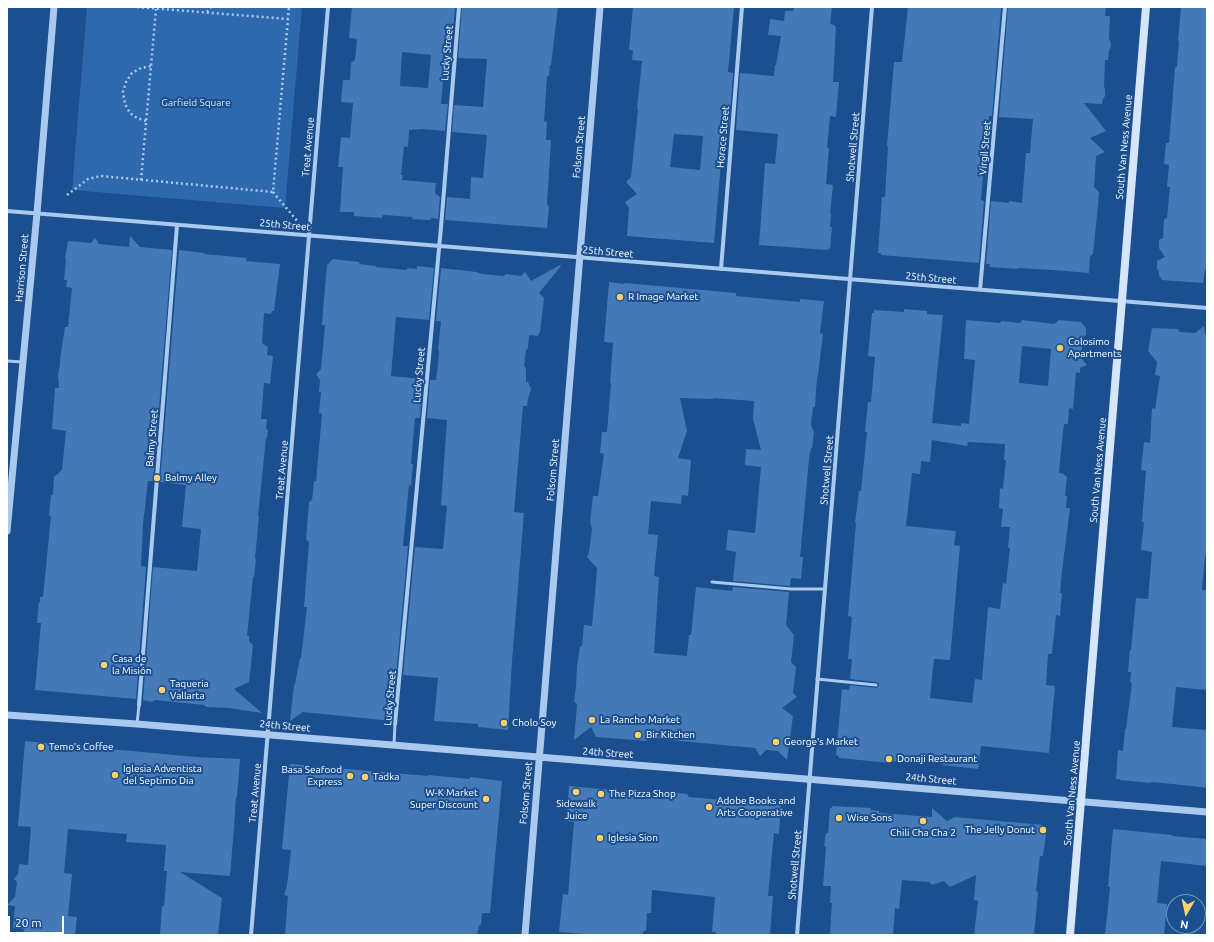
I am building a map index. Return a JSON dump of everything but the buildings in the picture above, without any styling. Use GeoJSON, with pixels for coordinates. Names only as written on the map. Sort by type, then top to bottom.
{"type":"FeatureCollection","features":[{"type":"Feature","properties":{"kind":"main road","name":"South Van Ness Avenue"},"geometry":{"type":"LineString","coordinates":[[1070,935],[1146,7]]}},
{"type":"Feature","properties":{"kind":"street","name":"Harrison Street"},"geometry":{"type":"LineString","coordinates":[[7,531],[37,213],[54,7]]}},
{"type":"Feature","properties":{"kind":"street","name":"Treat Avenue"},"geometry":{"type":"LineString","coordinates":[[251,935],[328,7]]}},
{"type":"Feature","properties":{"kind":"street","name":"Lucky Street"},"geometry":{"type":"LineString","coordinates":[[396,724],[459,7]]}},
{"type":"Feature","properties":{"kind":"street","name":"Folsom Street"},"geometry":{"type":"LineString","coordinates":[[525,935],[600,7]]}},
{"type":"Feature","properties":{"kind":"street","name":"Horace Street"},"geometry":{"type":"LineString","coordinates":[[721,269],[742,7]]}},
{"type":"Feature","properties":{"kind":"street","name":"Shotwell Street"},"geometry":{"type":"LineString","coordinates":[[797,935],[872,7]]}},
{"type":"Feature","properties":{"kind":"street","name":"Virgil Street"},"geometry":{"type":"LineString","coordinates":[[980,290],[1005,7]]}},
{"type":"Feature","properties":{"kind":"street","name":"25th Street"},"geometry":{"type":"LineString","coordinates":[[7,211],[1207,308]]}},
{"type":"Feature","properties":{"kind":"street","name":"Balmy Street"},"geometry":{"type":"LineString","coordinates":[[138,704],[178,224]]}},
{"type":"Feature","properties":{"kind":"street","name":"24th Street"},"geometry":{"type":"LineString","coordinates":[[7,715],[137,724],[1207,812]]}},
{"type":"Feature","properties":{"kind":"lane"},"geometry":{"type":"LineString","coordinates":[[7,361],[23,362]]}},
{"type":"Feature","properties":{"kind":"lane"},"geometry":{"type":"LineString","coordinates":[[712,582],[791,589],[825,589]]}},
{"type":"Feature","properties":{"kind":"lane"},"geometry":{"type":"LineString","coordinates":[[818,679],[876,685]]}},
{"type":"Feature","properties":{"kind":"lane","name":"Balmy Street"},"geometry":{"type":"LineString","coordinates":[[137,724],[138,704]]}},
{"type":"Feature","properties":{"kind":"lane","name":"Lucky Street"},"geometry":{"type":"LineString","coordinates":[[394,745],[396,724]]}},
{"type":"Feature","properties":{"kind":"path"},"geometry":{"type":"LineString","coordinates":[[137,7],[288,19]]}},
{"type":"Feature","properties":{"kind":"path"},"geometry":{"type":"LineString","coordinates":[[207,12],[212,7]]}},
{"type":"Feature","properties":{"kind":"path"},"geometry":{"type":"LineString","coordinates":[[273,192],[289,7]]}},
{"type":"Feature","properties":{"kind":"path"},"geometry":{"type":"LineString","coordinates":[[141,180],[156,9]]}},
{"type":"Feature","properties":{"kind":"path"},"geometry":{"type":"LineString","coordinates":[[146,121],[137,118],[130,113],[125,104],[123,92],[126,82],[132,73],[141,68],[151,66]]}},
{"type":"Feature","properties":{"kind":"path"},"geometry":{"type":"LineString","coordinates":[[68,195],[85,182],[96,176],[273,192],[309,235]]}},
{"type":"Feature","properties":{"kind":"green space","name":"Garfield Square"},"geometry":{"type":"Polygon","coordinates":[[[87,7],[302,7],[285,208],[72,190],[87,7]]]}},
{"type":"Feature","properties":{"kind":"place","name":"R Image Market"},"geometry":{"type":"Point","coordinates":[620,297]}},
{"type":"Feature","properties":{"kind":"place","name":"Colosimo Apartments"},"geometry":{"type":"Point","coordinates":[1060,348]}},
{"type":"Feature","properties":{"kind":"place","name":"Balmy Alley"},"geometry":{"type":"Point","coordinates":[157,478]}},
{"type":"Feature","properties":{"kind":"place","name":"Casa de la Misión"},"geometry":{"type":"Point","coordinates":[104,665]}},
{"type":"Feature","properties":{"kind":"place","name":"Taqueria Vallarta"},"geometry":{"type":"Point","coordinates":[162,690]}},
{"type":"Feature","properties":{"kind":"place","name":"La Rancho Market"},"geometry":{"type":"Point","coordinates":[592,720]}},
{"type":"Feature","properties":{"kind":"place","name":"Cholo Soy"},"geometry":{"type":"Point","coordinates":[504,723]}},
{"type":"Feature","properties":{"kind":"place","name":"Bir Kitchen"},"geometry":{"type":"Point","coordinates":[638,735]}},
{"type":"Feature","properties":{"kind":"place","name":"George's Market"},"geometry":{"type":"Point","coordinates":[776,742]}},
{"type":"Feature","properties":{"kind":"place","name":"Temo's Coffee"},"geometry":{"type":"Point","coordinates":[41,747]}},
{"type":"Feature","properties":{"kind":"place","name":"Donaji Restaurant"},"geometry":{"type":"Point","coordinates":[889,759]}},
{"type":"Feature","properties":{"kind":"place","name":"Iglesia Adventista del Septimo Dia"},"geometry":{"type":"Point","coordinates":[115,775]}},
{"type":"Feature","properties":{"kind":"place","name":"Basa Seafood Express"},"geometry":{"type":"Point","coordinates":[350,776]}},
{"type":"Feature","properties":{"kind":"place","name":"Tadka"},"geometry":{"type":"Point","coordinates":[365,777]}},
{"type":"Feature","properties":{"kind":"place","name":"Sidewalk Juice"},"geometry":{"type":"Point","coordinates":[576,792]}},
{"type":"Feature","properties":{"kind":"place","name":"The Pizza Shop"},"geometry":{"type":"Point","coordinates":[601,794]}},
{"type":"Feature","properties":{"kind":"place","name":"W-K Market Super Discount"},"geometry":{"type":"Point","coordinates":[486,799]}},
{"type":"Feature","properties":{"kind":"place","name":"Adobe Books and Arts Cooperative"},"geometry":{"type":"Point","coordinates":[709,807]}},
{"type":"Feature","properties":{"kind":"place","name":"Wise Sons"},"geometry":{"type":"Point","coordinates":[839,818]}},
{"type":"Feature","properties":{"kind":"place","name":"Chili Cha Cha 2"},"geometry":{"type":"Point","coordinates":[923,821]}},
{"type":"Feature","properties":{"kind":"place","name":"The Jelly Donut"},"geometry":{"type":"Point","coordinates":[1043,830]}},
{"type":"Feature","properties":{"kind":"place","name":"Iglesia Sion"},"geometry":{"type":"Point","coordinates":[600,838]}}]}
